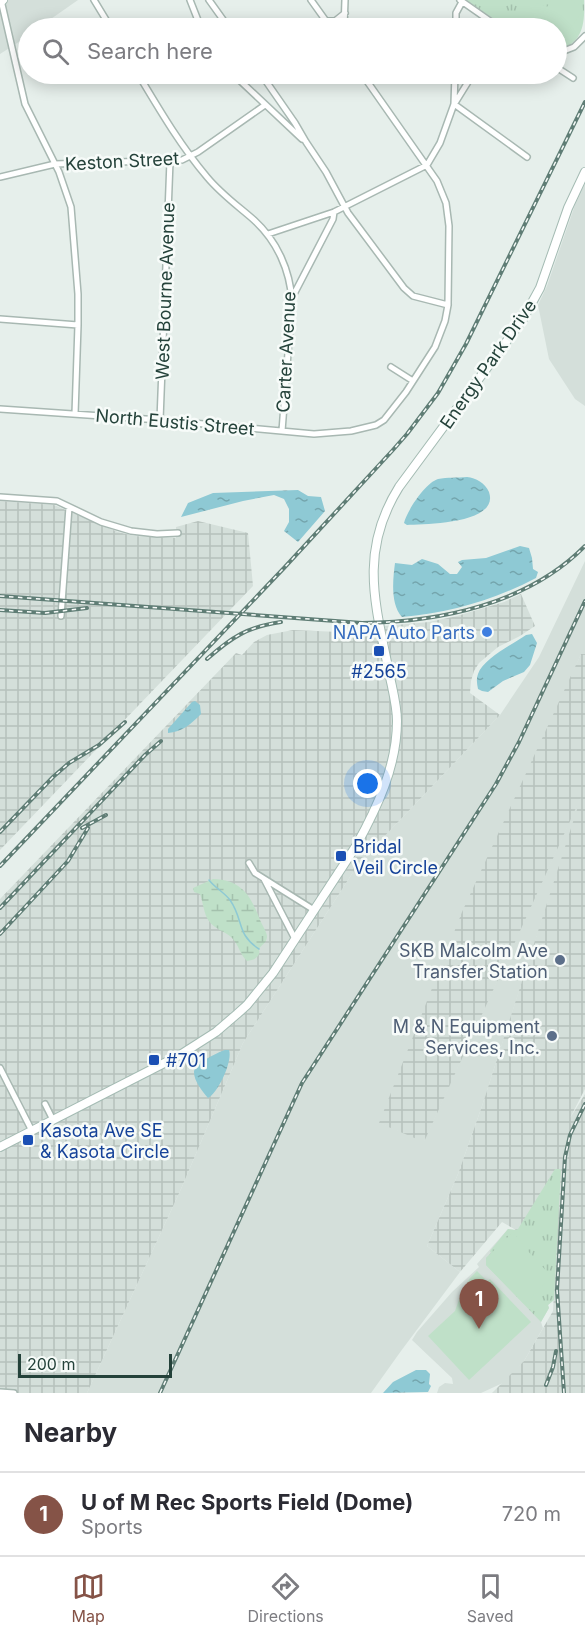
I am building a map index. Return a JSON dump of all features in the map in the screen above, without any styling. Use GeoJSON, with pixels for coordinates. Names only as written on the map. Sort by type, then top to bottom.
{"type":"FeatureCollection","features":[{"type":"Feature","properties":{"kind":"street"},"geometry":{"type":"LineString","coordinates":[[94,0],[105,18]]}},
{"type":"Feature","properties":{"kind":"street"},"geometry":{"type":"LineString","coordinates":[[190,0],[197,18]]}},
{"type":"Feature","properties":{"kind":"street"},"geometry":{"type":"LineString","coordinates":[[209,0],[222,18]]}},
{"type":"Feature","properties":{"kind":"street"},"geometry":{"type":"LineString","coordinates":[[311,0],[323,18]]}},
{"type":"Feature","properties":{"kind":"street"},"geometry":{"type":"LineString","coordinates":[[345,0],[345,18]]}},
{"type":"Feature","properties":{"kind":"street"},"geometry":{"type":"LineString","coordinates":[[2,1],[18,73]]}},
{"type":"Feature","properties":{"kind":"street"},"geometry":{"type":"LineString","coordinates":[[456,18],[461,1],[486,18]]}},
{"type":"Feature","properties":{"kind":"street"},"geometry":{"type":"LineString","coordinates":[[339,18],[345,13]]}},
{"type":"Feature","properties":{"kind":"street"},"geometry":{"type":"LineString","coordinates":[[567,50],[574,47],[585,36]]}},
{"type":"Feature","properties":{"kind":"street"},"geometry":{"type":"LineString","coordinates":[[567,74],[573,78]]}},
{"type":"Feature","properties":{"kind":"street"},"geometry":{"type":"LineString","coordinates":[[21,84],[25,104],[59,172],[71,207],[78,294],[75,414]]}},
{"type":"Feature","properties":{"kind":"street","name":"Carter Avenue"},"geometry":{"type":"LineString","coordinates":[[144,84],[191,156],[216,188],[268,234],[285,265],[292,297],[282,431]]}},
{"type":"Feature","properties":{"kind":"street"},"geometry":{"type":"LineString","coordinates":[[243,84],[306,142]]}},
{"type":"Feature","properties":{"kind":"street"},"geometry":{"type":"LineString","coordinates":[[268,84],[296,123],[344,206],[409,293],[418,298],[448,304]]}},
{"type":"Feature","properties":{"kind":"street"},"geometry":{"type":"LineString","coordinates":[[369,84],[427,165],[442,192],[449,226],[448,304],[441,334],[413,381],[391,367]]}},
{"type":"Feature","properties":{"kind":"street"},"geometry":{"type":"LineString","coordinates":[[454,105],[455,84]]}},
{"type":"Feature","properties":{"kind":"street"},"geometry":{"type":"LineString","coordinates":[[268,234],[334,212],[427,165],[440,143],[454,105],[467,84]]}},
{"type":"Feature","properties":{"kind":"street","name":"Keston Street"},"geometry":{"type":"LineString","coordinates":[[0,177],[54,164],[182,160],[265,105]]}},
{"type":"Feature","properties":{"kind":"street"},"geometry":{"type":"LineString","coordinates":[[454,105],[527,157]]}},
{"type":"Feature","properties":{"kind":"street","name":"West Bourne Avenue"},"geometry":{"type":"LineString","coordinates":[[160,420],[170,161]]}},
{"type":"Feature","properties":{"kind":"street","name":"Energy Park Drive"},"geometry":{"type":"LineString","coordinates":[[0,1147],[180,1054],[216,1032],[247,1005],[273,973],[356,846],[384,787],[396,736],[396,708],[375,600],[373,564],[377,539],[387,508],[399,486],[523,319],[540,288],[568,208],[585,172]]}},
{"type":"Feature","properties":{"kind":"street"},"geometry":{"type":"LineString","coordinates":[[292,297],[333,219],[334,212]]}},
{"type":"Feature","properties":{"kind":"street"},"geometry":{"type":"LineString","coordinates":[[0,319],[78,325]]}},
{"type":"Feature","properties":{"kind":"street","name":"North Eustis Street"},"geometry":{"type":"LineString","coordinates":[[0,409],[314,434],[339,433],[365,429],[384,420],[413,381]]}},
{"type":"Feature","properties":{"kind":"street"},"geometry":{"type":"LineString","coordinates":[[0,497],[57,501],[101,522],[131,531],[157,534],[178,533]]}},
{"type":"Feature","properties":{"kind":"street"},"geometry":{"type":"LineString","coordinates":[[61,616],[69,507]]}},
{"type":"Feature","properties":{"kind":"street"},"geometry":{"type":"LineString","coordinates":[[249,863],[255,873],[314,910]]}},
{"type":"Feature","properties":{"kind":"street"},"geometry":{"type":"LineString","coordinates":[[264,879],[295,939]]}},
{"type":"Feature","properties":{"kind":"street"},"geometry":{"type":"LineString","coordinates":[[0,1068],[32,1131]]}},
{"type":"Feature","properties":{"kind":"street"},"geometry":{"type":"LineString","coordinates":[[45,1104],[52,1120]]}},
{"type":"Feature","properties":{"kind":"street"},"geometry":{"type":"LineString","coordinates":[[0,1392],[14,1393]]}},
{"type":"Feature","properties":{"kind":"shaded area"},"geometry":{"type":"Polygon","coordinates":[[[0,0],[78,0],[52,18],[18,18],[18,42],[0,54],[0,0]]]}},
{"type":"Feature","properties":{"kind":"shaded area"},"geometry":{"type":"Polygon","coordinates":[[[585,184],[585,406],[575,399],[549,359],[538,305],[585,184]]]}},
{"type":"Feature","properties":{"kind":"shaded area"},"geometry":{"type":"Polygon","coordinates":[[[0,501],[54,505],[118,532],[134,536],[176,538],[176,527],[198,521],[248,533],[253,586],[0,850],[0,501]]]}},
{"type":"Feature","properties":{"kind":"shaded area"},"geometry":{"type":"Polygon","coordinates":[[[585,561],[585,654],[581,654],[380,1123],[424,1141],[585,787],[482,1106],[458,1174],[427,1246],[460,1272],[371,1393],[87,1393],[181,1189],[243,1043],[359,863],[500,715],[539,657],[585,561]]]}},
{"type":"Feature","properties":{"kind":"shaded area"},"geometry":{"type":"Polygon","coordinates":[[[521,594],[535,626],[498,647],[479,663],[471,681],[470,693],[500,715],[359,863],[243,1043],[181,1189],[87,1393],[0,1393],[0,899],[236,653],[242,655],[254,642],[267,635],[293,630],[362,633],[385,626],[429,622],[504,602],[521,594]]]}},
{"type":"Feature","properties":{"kind":"shaded area"},"geometry":{"type":"Polygon","coordinates":[[[581,654],[585,654],[585,1089],[570,1118],[585,1094],[585,1393],[492,1393],[524,1361],[553,1311],[555,1273],[516,1230],[502,1222],[460,1272],[427,1246],[458,1174],[482,1106],[581,797],[424,1142],[379,1123],[462,912],[581,654]]]}},
{"type":"Feature","properties":{"kind":"shaded area"},"geometry":{"type":"Polygon","coordinates":[[[508,1229],[516,1230],[556,1273],[554,1300],[548,1305],[549,1308],[541,1322],[543,1328],[524,1361],[505,1382],[481,1393],[437,1393],[439,1387],[445,1383],[453,1384],[452,1378],[412,1340],[452,1292],[479,1267],[477,1264],[508,1229]]]}},
{"type":"Feature","properties":{"kind":"green space"},"geometry":{"type":"Polygon","coordinates":[[[466,0],[584,0],[581,32],[567,47],[567,18],[492,18],[466,0]]]}},
{"type":"Feature","properties":{"kind":"green space"},"geometry":{"type":"Polygon","coordinates":[[[551,0],[571,0],[582,6],[583,10],[567,34],[567,18],[526,18],[537,3],[547,7],[551,0]]]}},
{"type":"Feature","properties":{"kind":"green space"},"geometry":{"type":"Polygon","coordinates":[[[213,879],[231,882],[238,886],[253,904],[267,937],[259,949],[258,956],[254,959],[247,961],[232,938],[211,924],[207,918],[200,894],[194,892],[193,888],[213,879]]]}},
{"type":"Feature","properties":{"kind":"green space"},"geometry":{"type":"Polygon","coordinates":[[[555,1169],[561,1169],[554,1300],[548,1305],[549,1308],[541,1322],[486,1265],[486,1258],[508,1229],[518,1229],[555,1169]]]}},
{"type":"Feature","properties":{"kind":"green space"},"geometry":{"type":"Polygon","coordinates":[[[513,1232],[552,1277],[524,1304],[486,1265],[486,1258],[513,1232]]]}},
{"type":"Feature","properties":{"kind":"green space"},"geometry":{"type":"Polygon","coordinates":[[[477,1271],[487,1281],[490,1279],[531,1322],[469,1380],[428,1336],[455,1311],[461,1294],[477,1271]]]}},
{"type":"Feature","properties":{"kind":"water"},"geometry":{"type":"Polygon","coordinates":[[[467,477],[480,482],[489,492],[489,503],[483,511],[473,516],[444,523],[407,525],[404,523],[417,498],[433,482],[441,478],[467,477]]]}},
{"type":"Feature","properties":{"kind":"water"},"geometry":{"type":"Polygon","coordinates":[[[298,490],[308,496],[321,497],[325,511],[298,542],[284,531],[289,522],[289,509],[284,499],[274,495],[181,517],[188,503],[213,493],[298,490]]]}},
{"type":"Feature","properties":{"kind":"water"},"geometry":{"type":"Polygon","coordinates":[[[520,546],[529,548],[533,569],[538,572],[536,578],[504,593],[454,609],[402,617],[398,612],[393,591],[395,563],[412,565],[422,559],[438,564],[450,574],[457,574],[462,567],[458,562],[462,560],[486,558],[520,546]]]}},
{"type":"Feature","properties":{"kind":"water"},"geometry":{"type":"Polygon","coordinates":[[[532,634],[537,643],[530,665],[524,672],[503,681],[488,692],[478,689],[477,676],[481,668],[499,652],[526,635],[532,634]]]}},
{"type":"Feature","properties":{"kind":"water"},"geometry":{"type":"Polygon","coordinates":[[[195,701],[200,705],[201,714],[186,727],[168,733],[168,729],[195,701]]]}},
{"type":"Feature","properties":{"kind":"water"},"geometry":{"type":"Polygon","coordinates":[[[229,1050],[230,1055],[227,1069],[220,1084],[208,1098],[197,1082],[194,1075],[195,1069],[207,1059],[229,1050]]]}},
{"type":"Feature","properties":{"kind":"water"},"geometry":{"type":"Polygon","coordinates":[[[416,1370],[426,1370],[430,1374],[429,1384],[431,1386],[428,1392],[383,1393],[393,1382],[416,1370]]]}},
{"type":"Feature","properties":{"kind":"waterway"},"geometry":{"type":"LineString","coordinates":[[209,880],[230,900],[243,932],[259,949]]}},
{"type":"Feature","properties":{"kind":"railway"},"geometry":{"type":"LineString","coordinates":[[0,866],[284,568],[407,434],[438,393],[466,344],[585,102]]}},
{"type":"Feature","properties":{"kind":"railway"},"geometry":{"type":"LineString","coordinates":[[0,596],[362,623],[392,622],[452,613],[510,596],[562,566],[585,546]]}},
{"type":"Feature","properties":{"kind":"railway"},"geometry":{"type":"LineString","coordinates":[[160,1393],[302,1083],[496,784],[519,742],[585,601]]}},
{"type":"Feature","properties":{"kind":"railway"},"geometry":{"type":"LineString","coordinates":[[0,610],[45,613],[87,608]]}},
{"type":"Feature","properties":{"kind":"railway"},"geometry":{"type":"LineString","coordinates":[[207,659],[241,634],[281,622]]}},
{"type":"Feature","properties":{"kind":"railway"},"geometry":{"type":"LineString","coordinates":[[0,832],[53,777],[69,763],[99,745],[125,722]]}},
{"type":"Feature","properties":{"kind":"railway"},"geometry":{"type":"LineString","coordinates":[[0,908],[145,755],[161,741]]}},
{"type":"Feature","properties":{"kind":"railway"},"geometry":{"type":"LineString","coordinates":[[82,828],[106,815]]}},
{"type":"Feature","properties":{"kind":"railway"},"geometry":{"type":"LineString","coordinates":[[0,934],[68,861],[88,828]]}},
{"type":"Feature","properties":{"kind":"railway"},"geometry":{"type":"LineString","coordinates":[[564,1393],[557,1290],[565,1157],[570,1135],[585,1104]]}},
{"type":"Feature","properties":{"kind":"railway"},"geometry":{"type":"LineString","coordinates":[[546,1385],[556,1351]]}},
{"type":"Feature","properties":{"kind":"place","name":"NAPA Auto Parts"},"geometry":{"type":"Point","coordinates":[487,632]}},
{"type":"Feature","properties":{"kind":"place","name":"#2565"},"geometry":{"type":"Point","coordinates":[379,651]}},
{"type":"Feature","properties":{"kind":"place","name":"Bridal Veil Circle"},"geometry":{"type":"Point","coordinates":[341,856]}},
{"type":"Feature","properties":{"kind":"place","name":"SKB Malcolm Ave Transfer Station"},"geometry":{"type":"Point","coordinates":[560,960]}},
{"type":"Feature","properties":{"kind":"place","name":"M & N Equipment Services, Inc."},"geometry":{"type":"Point","coordinates":[552,1036]}},
{"type":"Feature","properties":{"kind":"place","name":"#701"},"geometry":{"type":"Point","coordinates":[154,1060]}},
{"type":"Feature","properties":{"kind":"place","name":"Kasota Ave SE & Kasota Circle"},"geometry":{"type":"Point","coordinates":[28,1140]}},
{"type":"Feature","properties":{"kind":"place","name":"U of M Rec Sports Field (Dome)"},"geometry":{"type":"Point","coordinates":[479,1329]}}]}
